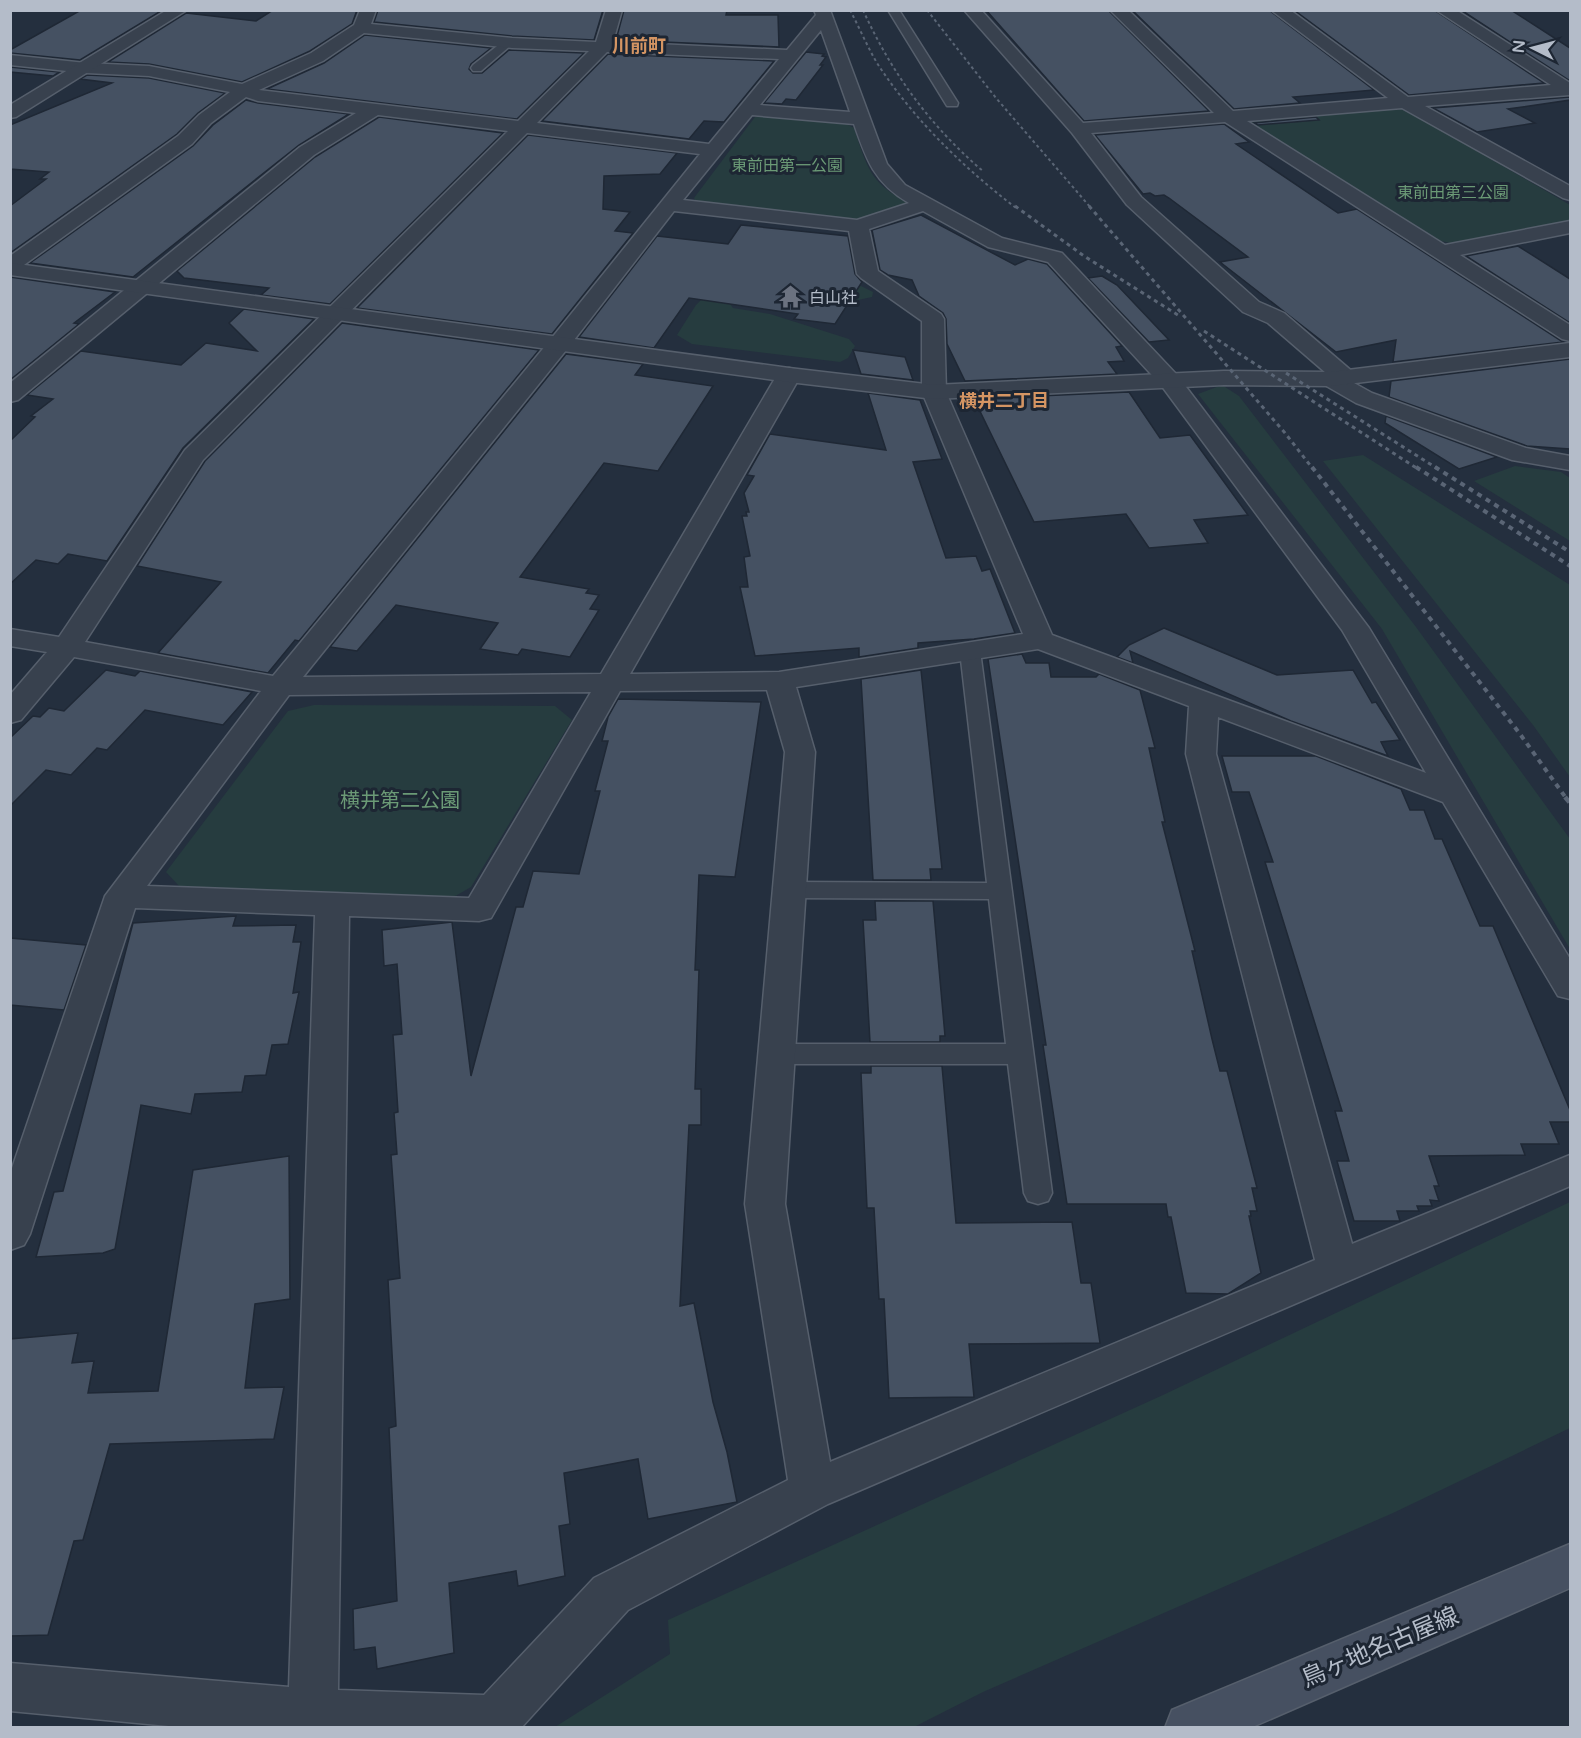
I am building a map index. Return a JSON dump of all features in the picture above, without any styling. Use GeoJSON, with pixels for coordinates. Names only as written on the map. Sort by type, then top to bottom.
{"type":"FeatureCollection","features":[{"type":"Feature","properties":{"kind":"main road","name":"鳥ヶ地名古屋線"},"geometry":{"type":"LineString","coordinates":[[1190,1728],[1570,1566]]}},
{"type":"Feature","properties":{"kind":"street"},"geometry":{"type":"LineString","coordinates":[[10,113],[179,10]]}},
{"type":"Feature","properties":{"kind":"street"},"geometry":{"type":"LineString","coordinates":[[10,714],[67,647],[194,455],[603,47],[614,10]]}},
{"type":"Feature","properties":{"kind":"street"},"geometry":{"type":"LineString","coordinates":[[972,10],[1078,129],[1134,201],[1251,307],[1276,318],[1339,379],[1364,398],[1521,454],[1570,463]]}},
{"type":"Feature","properties":{"kind":"street"},"geometry":{"type":"LineString","coordinates":[[1118,10],[1229,117],[1570,334]]}},
{"type":"Feature","properties":{"kind":"street"},"geometry":{"type":"LineString","coordinates":[[1279,10],[1404,102],[1570,194]]}},
{"type":"Feature","properties":{"kind":"street"},"geometry":{"type":"LineString","coordinates":[[1444,10],[1570,90]]}},
{"type":"Feature","properties":{"kind":"street"},"geometry":{"type":"LineString","coordinates":[[10,1234],[122,896],[280,686],[559,344],[669,204],[749,109],[823,13]]}},
{"type":"Feature","properties":{"kind":"street"},"geometry":{"type":"LineString","coordinates":[[823,13],[878,165],[898,189],[995,243],[1054,257],[1169,381],[1355,628],[1570,987]]}},
{"type":"Feature","properties":{"kind":"street"},"geometry":{"type":"LineString","coordinates":[[10,268],[185,140],[205,119],[244,90],[317,57],[365,19],[506,43],[792,55]]}},
{"type":"Feature","properties":{"kind":"street"},"geometry":{"type":"LineString","coordinates":[[10,60],[86,68],[149,70],[244,90],[258,96],[715,150]]}},
{"type":"Feature","properties":{"kind":"street"},"geometry":{"type":"LineString","coordinates":[[1078,129],[1570,90]]}},
{"type":"Feature","properties":{"kind":"street"},"geometry":{"type":"LineString","coordinates":[[749,109],[863,120]]}},
{"type":"Feature","properties":{"kind":"street"},"geometry":{"type":"LineString","coordinates":[[10,395],[307,151],[374,110]]}},
{"type":"Feature","properties":{"kind":"street"},"geometry":{"type":"LineString","coordinates":[[669,204],[858,226],[925,204]]}},
{"type":"Feature","properties":{"kind":"street"},"geometry":{"type":"LineString","coordinates":[[858,226],[868,274],[933,319],[934,392],[1040,640]]}},
{"type":"Feature","properties":{"kind":"street"},"geometry":{"type":"LineString","coordinates":[[1441,252],[1570,227]]}},
{"type":"Feature","properties":{"kind":"street"},"geometry":{"type":"LineString","coordinates":[[10,268],[789,375],[934,392],[1224,378],[1339,379],[1570,350]]}},
{"type":"Feature","properties":{"kind":"street"},"geometry":{"type":"LineString","coordinates":[[122,896],[479,910],[789,375]]}},
{"type":"Feature","properties":{"kind":"street"},"geometry":{"type":"LineString","coordinates":[[10,637],[280,686],[779,681],[1040,640],[1455,795]]}},
{"type":"Feature","properties":{"kind":"street"},"geometry":{"type":"LineString","coordinates":[[779,681],[800,752],[765,1204],[812,1490]]}},
{"type":"Feature","properties":{"kind":"street"},"geometry":{"type":"LineString","coordinates":[[1204,701],[1201,754],[1338,1268]]}},
{"type":"Feature","properties":{"kind":"street"},"geometry":{"type":"LineString","coordinates":[[313,1714],[332,904]]}},
{"type":"Feature","properties":{"kind":"street"},"geometry":{"type":"LineString","coordinates":[[10,1688],[313,1714],[488,1724],[611,1594],[812,1490],[1570,1170]]}},
{"type":"Feature","properties":{"kind":"lane"},"geometry":{"type":"LineString","coordinates":[[893,10],[952,103]]}},
{"type":"Feature","properties":{"kind":"lane"},"geometry":{"type":"LineString","coordinates":[[477,68],[506,43]]}},
{"type":"Feature","properties":{"kind":"lane"},"geometry":{"type":"LineString","coordinates":[[970,651],[1038,1193]]}},
{"type":"Feature","properties":{"kind":"lane"},"geometry":{"type":"LineString","coordinates":[[790,890],[1000,891]]}},
{"type":"Feature","properties":{"kind":"lane"},"geometry":{"type":"LineString","coordinates":[[777,1054],[1020,1054]]}},
{"type":"Feature","properties":{"kind":"green space","name":"東前田第三公園"},"geometry":{"type":"Polygon","coordinates":[[[1395,108],[1406,110],[1570,205],[1570,223],[1451,243],[1441,241],[1251,123],[1254,120],[1395,108]]]}},
{"type":"Feature","properties":{"kind":"green space","name":"東前田第一公園"},"geometry":{"type":"Polygon","coordinates":[[[767,114],[843,122],[854,128],[871,172],[884,187],[906,201],[905,206],[854,220],[697,204],[694,198],[755,117],[767,114]]]}},
{"type":"Feature","properties":{"kind":"green space"},"geometry":{"type":"Polygon","coordinates":[[[849,280],[873,292],[872,297],[858,300],[737,297],[730,304],[733,308],[770,314],[849,339],[855,346],[848,358],[840,362],[692,344],[677,335],[696,305],[706,295],[849,280]]]}},
{"type":"Feature","properties":{"kind":"green space"},"geometry":{"type":"Polygon","coordinates":[[[1222,385],[1239,396],[1416,627],[1570,839],[1570,949],[1382,629],[1198,394],[1222,385]]]}},
{"type":"Feature","properties":{"kind":"green space"},"geometry":{"type":"Polygon","coordinates":[[[1363,455],[1570,585],[1570,777],[1533,725],[1323,461],[1363,455]]]}},
{"type":"Feature","properties":{"kind":"green space"},"geometry":{"type":"Polygon","coordinates":[[[1515,466],[1561,472],[1570,478],[1570,541],[1474,481],[1515,466]]]}},
{"type":"Feature","properties":{"kind":"green space","name":"横井第二公園"},"geometry":{"type":"Polygon","coordinates":[[[314,705],[555,706],[572,720],[471,887],[452,898],[181,888],[166,872],[288,711],[314,705]]]}},
{"type":"Feature","properties":{"kind":"green space"},"geometry":{"type":"Polygon","coordinates":[[[1570,1202],[1570,1428],[1393,1513],[983,1692],[914,1727],[555,1727],[670,1654],[668,1620],[1163,1395],[1570,1202]]]}},
{"type":"Feature","properties":{"kind":"building"},"geometry":{"type":"Polygon","coordinates":[[[81,10],[161,11],[80,60],[10,53],[10,50],[81,10]]]}},
{"type":"Feature","properties":{"kind":"building"},"geometry":{"type":"Polygon","coordinates":[[[273,10],[357,10],[352,24],[310,51],[242,82],[149,64],[108,62],[186,13],[256,21],[273,10]]]}},
{"type":"Feature","properties":{"kind":"building"},"geometry":{"type":"Polygon","coordinates":[[[378,10],[603,10],[594,40],[512,36],[374,22],[378,10]]]}},
{"type":"Feature","properties":{"kind":"building"},"geometry":{"type":"Polygon","coordinates":[[[624,10],[727,10],[726,15],[778,15],[779,47],[616,40],[624,10]]]}},
{"type":"Feature","properties":{"kind":"building"},"geometry":{"type":"Polygon","coordinates":[[[986,10],[1108,10],[1209,111],[1084,121],[986,10]]]}},
{"type":"Feature","properties":{"kind":"building"},"geometry":{"type":"Polygon","coordinates":[[[1132,10],[1269,10],[1374,90],[1293,97],[1300,103],[1234,109],[1132,10]]]}},
{"type":"Feature","properties":{"kind":"building"},"geometry":{"type":"Polygon","coordinates":[[[1294,10],[1434,10],[1544,83],[1409,95],[1294,10]]]}},
{"type":"Feature","properties":{"kind":"building"},"geometry":{"type":"Polygon","coordinates":[[[1461,10],[1511,10],[1570,48],[1570,81],[1461,10]]]}},
{"type":"Feature","properties":{"kind":"building"},"geometry":{"type":"Polygon","coordinates":[[[365,35],[491,48],[471,64],[469,69],[473,73],[482,73],[509,50],[584,53],[517,119],[267,89],[324,63],[365,35]]]}},
{"type":"Feature","properties":{"kind":"building"},"geometry":{"type":"Polygon","coordinates":[[[806,52],[824,54],[822,56],[826,57],[820,65],[823,65],[796,100],[786,99],[782,104],[764,103],[806,52]]]}},
{"type":"Feature","properties":{"kind":"building"},"geometry":{"type":"Polygon","coordinates":[[[608,54],[774,61],[724,122],[704,121],[689,139],[542,121],[608,54]]]}},
{"type":"Feature","properties":{"kind":"building"},"geometry":{"type":"Polygon","coordinates":[[[10,67],[59,72],[53,76],[10,72],[10,67]]]}},
{"type":"Feature","properties":{"kind":"building"},"geometry":{"type":"Polygon","coordinates":[[[87,75],[149,78],[225,93],[198,113],[177,134],[10,253],[10,206],[46,179],[40,179],[49,172],[10,169],[10,125],[112,83],[80,79],[87,75]]]}},
{"type":"Feature","properties":{"kind":"building"},"geometry":{"type":"Polygon","coordinates":[[[1570,97],[1570,100],[1508,109],[1535,123],[1477,132],[1433,108],[1570,97]]]}},
{"type":"Feature","properties":{"kind":"building"},"geometry":{"type":"Polygon","coordinates":[[[246,100],[349,114],[299,145],[133,277],[30,263],[193,146],[213,125],[246,100]]]}},
{"type":"Feature","properties":{"kind":"building"},"geometry":{"type":"Polygon","coordinates":[[[379,117],[503,133],[330,304],[261,295],[269,288],[184,278],[177,271],[315,157],[379,117]]]}},
{"type":"Feature","properties":{"kind":"building"},"geometry":{"type":"Polygon","coordinates":[[[1316,117],[1319,120],[1258,125],[1254,123],[1316,117]]]}},
{"type":"Feature","properties":{"kind":"building"},"geometry":{"type":"Polygon","coordinates":[[[1224,124],[1249,142],[1236,144],[1338,213],[1357,209],[1563,342],[1393,362],[1396,340],[1336,352],[1220,262],[1248,257],[1164,195],[1143,194],[1095,135],[1224,124]]]}},
{"type":"Feature","properties":{"kind":"building"},"geometry":{"type":"Polygon","coordinates":[[[528,135],[677,153],[660,174],[604,176],[603,209],[630,212],[615,231],[633,233],[552,334],[357,308],[528,135]]]}},
{"type":"Feature","properties":{"kind":"building"},"geometry":{"type":"Polygon","coordinates":[[[921,215],[1015,265],[1028,259],[1047,264],[1122,346],[1116,347],[1124,361],[1108,362],[1117,374],[965,381],[947,344],[946,319],[943,313],[919,296],[912,280],[888,275],[880,270],[872,230],[921,215]]]}},
{"type":"Feature","properties":{"kind":"building"},"geometry":{"type":"Polygon","coordinates":[[[741,225],[848,236],[855,274],[862,282],[835,324],[794,319],[798,314],[689,298],[654,348],[579,337],[657,236],[728,244],[741,225]]]}},
{"type":"Feature","properties":{"kind":"building"},"geometry":{"type":"Polygon","coordinates":[[[1518,246],[1570,279],[1570,323],[1466,256],[1518,246]]]}},
{"type":"Feature","properties":{"kind":"building"},"geometry":{"type":"Polygon","coordinates":[[[1102,276],[1117,285],[1169,340],[1149,342],[1088,278],[1102,276]]]}},
{"type":"Feature","properties":{"kind":"building"},"geometry":{"type":"Polygon","coordinates":[[[10,277],[115,292],[74,323],[79,324],[10,380],[10,277]]]}},
{"type":"Feature","properties":{"kind":"building"},"geometry":{"type":"Polygon","coordinates":[[[244,309],[314,319],[183,448],[107,561],[68,554],[58,564],[36,560],[10,584],[10,441],[35,417],[31,416],[53,399],[27,395],[81,351],[181,365],[206,343],[257,351],[229,323],[244,309]]]}},
{"type":"Feature","properties":{"kind":"building"},"geometry":{"type":"Polygon","coordinates":[[[342,323],[539,350],[299,641],[295,640],[268,673],[158,653],[221,582],[137,566],[205,461],[342,323]]]}},
{"type":"Feature","properties":{"kind":"building"},"geometry":{"type":"Polygon","coordinates":[[[853,350],[905,357],[913,380],[861,374],[853,350]]]}},
{"type":"Feature","properties":{"kind":"building"},"geometry":{"type":"Polygon","coordinates":[[[566,354],[643,364],[635,375],[713,386],[658,471],[604,463],[520,577],[589,589],[586,593],[599,595],[590,609],[599,610],[570,657],[522,649],[518,655],[480,649],[498,623],[396,605],[357,651],[330,647],[566,354]]]}},
{"type":"Feature","properties":{"kind":"building"},"geometry":{"type":"Polygon","coordinates":[[[1570,359],[1570,449],[1527,446],[1389,397],[1391,381],[1570,359]]]}},
{"type":"Feature","properties":{"kind":"building"},"geometry":{"type":"Polygon","coordinates":[[[1129,392],[1160,438],[1190,435],[1248,515],[1194,520],[1208,543],[1149,548],[1126,514],[1034,522],[974,399],[1129,392]]]}},
{"type":"Feature","properties":{"kind":"building"},"geometry":{"type":"Polygon","coordinates":[[[868,393],[920,400],[942,459],[913,462],[946,558],[976,556],[982,571],[990,569],[1015,633],[918,643],[918,648],[859,657],[859,648],[755,656],[740,587],[748,587],[744,557],[750,556],[742,516],[747,516],[746,512],[749,512],[744,493],[754,476],[747,475],[770,434],[886,450],[868,393]]]}},
{"type":"Feature","properties":{"kind":"building"},"geometry":{"type":"Polygon","coordinates":[[[1386,416],[1497,457],[1459,469],[1385,423],[1386,416]]]}},
{"type":"Feature","properties":{"kind":"building"},"geometry":{"type":"Polygon","coordinates":[[[1164,628],[1277,675],[1353,670],[1372,703],[1376,702],[1400,740],[1381,742],[1388,756],[1291,721],[1130,651],[1133,663],[1117,657],[1129,645],[1164,628]]]}},
{"type":"Feature","properties":{"kind":"building"},"geometry":{"type":"Polygon","coordinates":[[[1022,654],[1026,663],[1049,663],[1051,677],[1096,677],[1099,674],[1140,690],[1155,748],[1149,748],[1165,822],[1162,822],[1195,951],[1192,951],[1212,1039],[1220,1071],[1227,1071],[1257,1188],[1252,1188],[1257,1211],[1250,1211],[1251,1216],[1249,1216],[1261,1273],[1228,1294],[1186,1293],[1171,1217],[1168,1217],[1166,1204],[1067,1204],[1043,1045],[1046,1045],[988,659],[1022,654]]]}},
{"type":"Feature","properties":{"kind":"building"},"geometry":{"type":"Polygon","coordinates":[[[106,670],[135,676],[140,671],[252,692],[223,725],[145,710],[107,750],[97,748],[71,775],[46,770],[10,806],[10,738],[33,716],[40,717],[49,708],[64,711],[106,670]]]}},
{"type":"Feature","properties":{"kind":"building"},"geometry":{"type":"Polygon","coordinates":[[[921,670],[942,869],[930,869],[931,880],[873,880],[861,679],[921,670]]]}},
{"type":"Feature","properties":{"kind":"building"},"geometry":{"type":"Polygon","coordinates":[[[618,699],[761,702],[735,877],[699,875],[695,970],[699,970],[695,1089],[701,1089],[701,1125],[689,1125],[680,1306],[694,1303],[713,1402],[727,1452],[737,1502],[648,1519],[638,1459],[564,1473],[570,1524],[559,1526],[565,1576],[518,1586],[516,1571],[449,1583],[454,1653],[377,1669],[375,1647],[354,1650],[353,1609],[397,1601],[389,1428],[396,1426],[388,1280],[400,1278],[391,1155],[397,1154],[394,1113],[398,1112],[393,1035],[402,1034],[397,964],[384,966],[382,930],[452,922],[471,1076],[516,907],[523,907],[533,871],[579,874],[600,791],[595,791],[608,741],[602,741],[608,717],[618,699]]]}},
{"type":"Feature","properties":{"kind":"building"},"geometry":{"type":"Polygon","coordinates":[[[1222,756],[1316,756],[1401,789],[1410,810],[1424,810],[1435,839],[1442,839],[1480,926],[1493,926],[1570,1110],[1570,1122],[1550,1122],[1559,1144],[1521,1144],[1525,1155],[1429,1156],[1439,1186],[1434,1186],[1439,1201],[1430,1200],[1432,1206],[1417,1206],[1419,1211],[1397,1211],[1400,1221],[1354,1221],[1337,1161],[1349,1161],[1335,1111],[1342,1111],[1265,862],[1273,862],[1249,792],[1232,792],[1222,756]]]}},
{"type":"Feature","properties":{"kind":"building"},"geometry":{"type":"Polygon","coordinates":[[[875,901],[933,901],[945,1036],[940,1036],[940,1042],[870,1042],[863,920],[876,920],[875,901]]]}},
{"type":"Feature","properties":{"kind":"building"},"geometry":{"type":"Polygon","coordinates":[[[236,916],[233,926],[296,925],[293,942],[301,942],[293,993],[299,992],[288,1044],[272,1045],[266,1075],[245,1076],[242,1092],[195,1094],[191,1114],[141,1105],[115,1249],[103,1253],[36,1257],[54,1192],[63,1191],[133,923],[236,916]]]}},
{"type":"Feature","properties":{"kind":"building"},"geometry":{"type":"Polygon","coordinates":[[[10,938],[86,945],[64,1010],[10,1005],[10,938]]]}},
{"type":"Feature","properties":{"kind":"building"},"geometry":{"type":"Polygon","coordinates":[[[871,1066],[942,1066],[956,1223],[1072,1222],[1081,1283],[1091,1283],[1100,1343],[969,1344],[974,1397],[889,1398],[884,1299],[879,1299],[874,1208],[867,1208],[861,1073],[871,1073],[871,1066]]]}},
{"type":"Feature","properties":{"kind":"building"},"geometry":{"type":"Polygon","coordinates":[[[289,1156],[290,1299],[255,1304],[245,1388],[284,1387],[274,1439],[110,1444],[83,1540],[74,1541],[48,1635],[10,1636],[10,1339],[78,1333],[72,1363],[94,1361],[88,1393],[158,1391],[193,1170],[289,1156]]]}},
{"type":"Feature","properties":{"kind":"railway"},"geometry":{"type":"LineString","coordinates":[[850,10],[877,63],[907,104],[940,142],[1016,208]]}},
{"type":"Feature","properties":{"kind":"railway"},"geometry":{"type":"LineString","coordinates":[[863,10],[900,78],[930,118],[984,172]]}},
{"type":"Feature","properties":{"kind":"railway"},"geometry":{"type":"LineString","coordinates":[[927,10],[996,98],[1091,208]]}},
{"type":"Feature","properties":{"kind":"railway"},"geometry":{"type":"LineString","coordinates":[[1015,206],[1084,256],[1181,317]]}},
{"type":"Feature","properties":{"kind":"railway"},"geometry":{"type":"LineString","coordinates":[[1089,206],[1285,433],[1313,469]]}},
{"type":"Feature","properties":{"kind":"railway"},"geometry":{"type":"LineString","coordinates":[[1204,331],[1418,469]]}},
{"type":"Feature","properties":{"kind":"railway"},"geometry":{"type":"LineString","coordinates":[[1286,373],[1438,469]]}},
{"type":"Feature","properties":{"kind":"railway"},"geometry":{"type":"LineString","coordinates":[[1312,467],[1520,734],[1566,798]]}},
{"type":"Feature","properties":{"kind":"railway"},"geometry":{"type":"LineString","coordinates":[[1416,467],[1570,566]]}},
{"type":"Feature","properties":{"kind":"railway"},"geometry":{"type":"LineString","coordinates":[[1435,467],[1570,552]]}},
{"type":"Feature","properties":{"kind":"railway"},"geometry":{"type":"LineString","coordinates":[[1565,797],[1570,803]]}},
{"type":"Feature","properties":{"kind":"place","name":"白山社"},"geometry":{"type":"Point","coordinates":[791,297]}},
{"type":"Feature","properties":{"kind":"district","name":"川前町"},"geometry":{"type":"Point","coordinates":[639,46]}},
{"type":"Feature","properties":{"kind":"district","name":"横井二丁目"},"geometry":{"type":"Point","coordinates":[1004,401]}}]}
